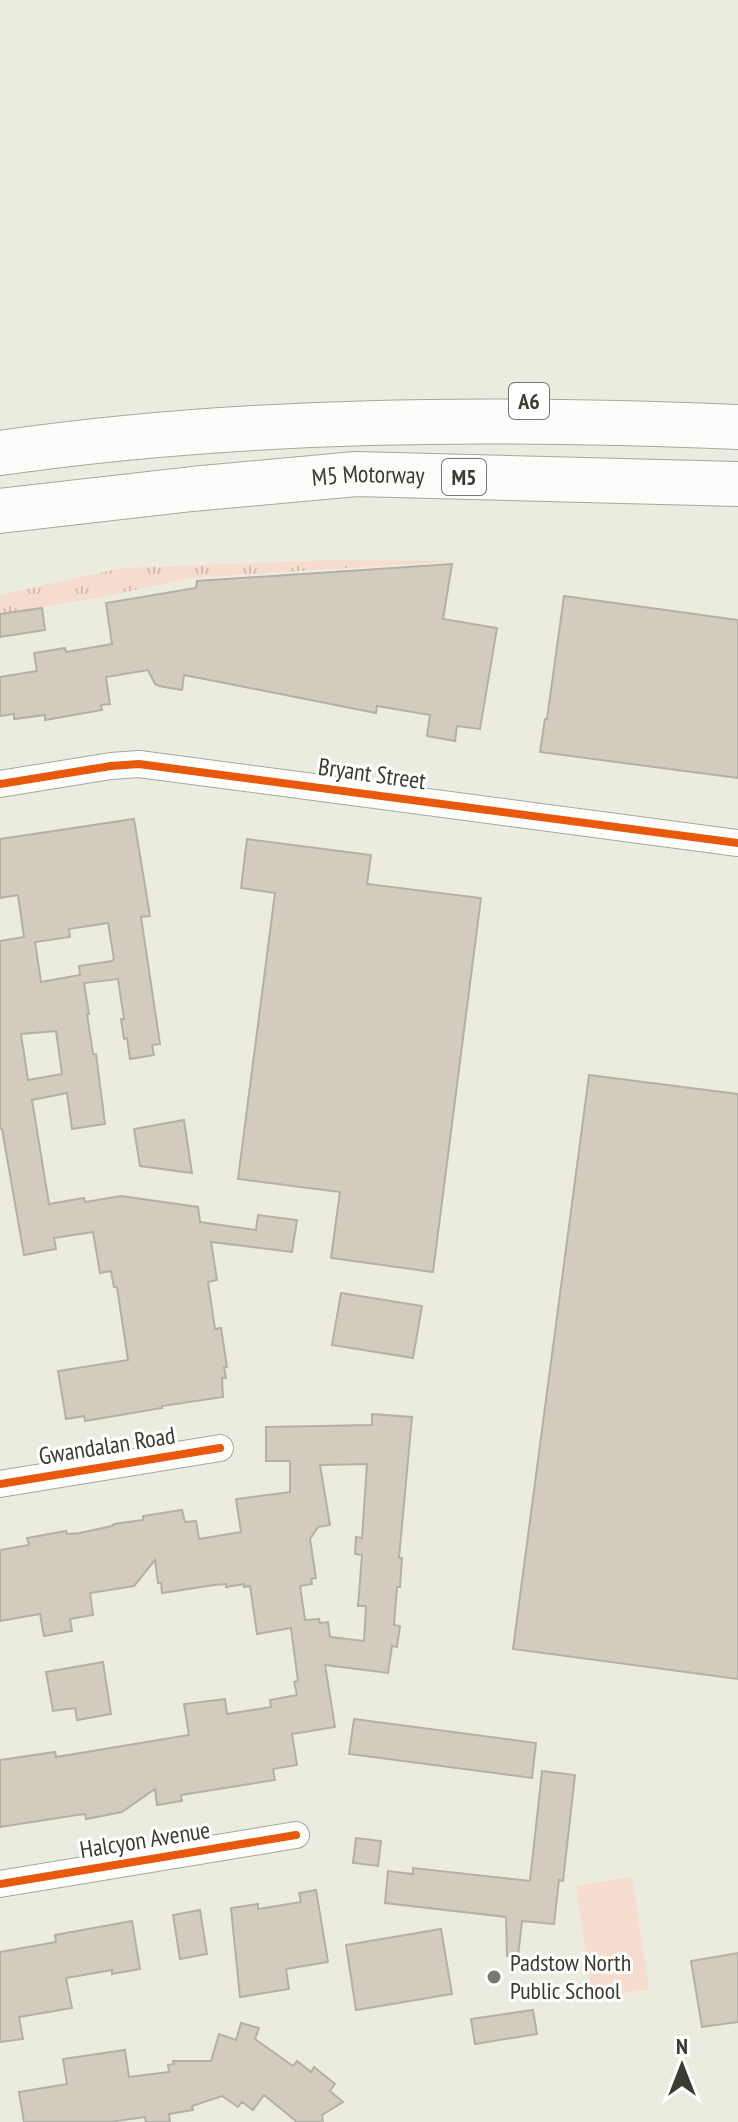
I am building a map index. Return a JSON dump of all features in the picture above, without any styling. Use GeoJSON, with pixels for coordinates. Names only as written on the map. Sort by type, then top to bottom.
{"type":"FeatureCollection","features":[{"type":"Feature","properties":{"kind":"highway","name":"A6"},"geometry":{"type":"LineString","coordinates":[[321,424],[438,405],[579,398],[738,397]]}},
{"type":"Feature","properties":{"kind":"highway"},"geometry":{"type":"LineString","coordinates":[[0,453],[128,437],[321,424],[598,421],[738,427]]}},
{"type":"Feature","properties":{"kind":"highway","name":"M5 Motorway"},"geometry":{"type":"LineString","coordinates":[[0,511],[356,474],[738,484]]}},
{"type":"Feature","properties":{"kind":"highway","name":"M5"},"geometry":{"type":"LineString","coordinates":[[192,489],[617,505],[738,514]]}},
{"type":"Feature","properties":{"kind":"street","name":"Bryant Street"},"geometry":{"type":"LineString","coordinates":[[0,784],[139,764],[738,843]]}},
{"type":"Feature","properties":{"kind":"street","name":"Gwandalan Road"},"geometry":{"type":"LineString","coordinates":[[0,1484],[220,1448]]}},
{"type":"Feature","properties":{"kind":"street","name":"Halcyon Avenue"},"geometry":{"type":"LineString","coordinates":[[0,1884],[296,1835]]}},
{"type":"Feature","properties":{"kind":"green space"},"geometry":{"type":"Polygon","coordinates":[[[332,560],[458,561],[191,578],[0,614],[0,595],[122,568],[332,560]]]}},
{"type":"Feature","properties":{"kind":"green space"},"geometry":{"type":"Polygon","coordinates":[[[632,1877],[649,1989],[593,1998],[576,1886],[632,1877]]]}},
{"type":"Feature","properties":{"kind":"building"},"geometry":{"type":"Polygon","coordinates":[[[452,564],[443,619],[497,628],[480,729],[457,726],[455,741],[427,736],[430,715],[377,706],[376,713],[184,675],[182,690],[155,684],[148,670],[106,677],[110,704],[101,705],[102,710],[45,720],[45,715],[14,719],[14,714],[0,716],[0,677],[37,671],[34,653],[65,648],[66,652],[112,644],[106,603],[196,588],[197,581],[452,564]]]}},
{"type":"Feature","properties":{"kind":"building"},"geometry":{"type":"Polygon","coordinates":[[[564,596],[738,620],[738,778],[540,752],[564,596]]]}},
{"type":"Feature","properties":{"kind":"building"},"geometry":{"type":"Polygon","coordinates":[[[42,608],[45,630],[0,637],[0,614],[42,608]]]}},
{"type":"Feature","properties":{"kind":"building"},"geometry":{"type":"Polygon","coordinates":[[[134,819],[150,916],[141,917],[160,1044],[152,1045],[154,1055],[130,1059],[121,1019],[124,1019],[118,979],[84,983],[105,1124],[72,1129],[67,1093],[32,1100],[49,1204],[121,1196],[198,1207],[200,1222],[256,1230],[258,1215],[297,1220],[292,1252],[211,1242],[217,1280],[208,1282],[215,1329],[221,1328],[227,1367],[224,1367],[226,1378],[222,1378],[223,1397],[85,1421],[84,1416],[66,1419],[58,1371],[128,1360],[117,1287],[114,1287],[111,1271],[100,1273],[93,1232],[54,1238],[56,1249],[24,1255],[0,1129],[0,941],[24,937],[18,895],[0,898],[0,839],[134,819]],[[108,923],[69,929],[70,937],[35,942],[41,982],[80,975],[79,966],[112,961],[108,923]],[[56,1031],[21,1034],[28,1080],[62,1074],[56,1031]]]}},
{"type":"Feature","properties":{"kind":"building"},"geometry":{"type":"Polygon","coordinates":[[[247,839],[371,855],[367,884],[481,898],[433,1272],[331,1258],[340,1192],[238,1179],[275,893],[241,888],[247,839]]]}},
{"type":"Feature","properties":{"kind":"building"},"geometry":{"type":"Polygon","coordinates":[[[589,1075],[738,1094],[738,1679],[513,1649],[589,1075]]]}},
{"type":"Feature","properties":{"kind":"building"},"geometry":{"type":"Polygon","coordinates":[[[184,1120],[192,1173],[140,1166],[134,1129],[184,1120]]]}},
{"type":"Feature","properties":{"kind":"building"},"geometry":{"type":"Polygon","coordinates":[[[341,1293],[422,1306],[413,1358],[332,1345],[341,1293]]]}},
{"type":"Feature","properties":{"kind":"building"},"geometry":{"type":"Polygon","coordinates":[[[372,1414],[412,1417],[399,1558],[402,1558],[400,1587],[397,1587],[394,1625],[400,1626],[397,1647],[392,1646],[388,1673],[325,1665],[335,1727],[292,1734],[297,1765],[273,1769],[275,1780],[181,1795],[182,1801],[157,1805],[155,1789],[122,1812],[86,1819],[85,1814],[0,1827],[0,1760],[55,1752],[56,1757],[189,1735],[184,1704],[225,1699],[227,1714],[271,1707],[270,1700],[297,1695],[294,1682],[298,1681],[291,1628],[257,1634],[250,1586],[226,1587],[226,1584],[162,1593],[155,1560],[134,1586],[90,1593],[93,1615],[70,1619],[72,1631],[44,1636],[40,1614],[0,1621],[0,1550],[29,1545],[27,1538],[66,1531],[67,1534],[80,1533],[143,1520],[143,1516],[182,1510],[185,1522],[196,1521],[199,1539],[241,1532],[236,1499],[290,1492],[290,1461],[266,1461],[266,1427],[372,1425],[372,1414]],[[367,1464],[320,1465],[330,1525],[318,1527],[310,1539],[316,1578],[311,1579],[312,1584],[300,1586],[305,1620],[328,1622],[330,1637],[364,1641],[366,1606],[358,1606],[362,1555],[355,1554],[356,1537],[362,1538],[367,1464]]]}},
{"type":"Feature","properties":{"kind":"building"},"geometry":{"type":"Polygon","coordinates":[[[103,1662],[111,1714],[77,1720],[75,1708],[53,1711],[46,1672],[103,1662]]]}},
{"type":"Feature","properties":{"kind":"building"},"geometry":{"type":"Polygon","coordinates":[[[354,1719],[536,1743],[532,1778],[349,1754],[354,1719]]]}},
{"type":"Feature","properties":{"kind":"building"},"geometry":{"type":"Polygon","coordinates":[[[542,1771],[575,1775],[563,1881],[559,1880],[554,1924],[522,1921],[518,1956],[507,1956],[506,1917],[385,1903],[388,1871],[413,1874],[413,1868],[530,1881],[542,1771]]]}},
{"type":"Feature","properties":{"kind":"building"},"geometry":{"type":"Polygon","coordinates":[[[356,1838],[381,1841],[378,1866],[353,1863],[356,1838]]]}},
{"type":"Feature","properties":{"kind":"building"},"geometry":{"type":"Polygon","coordinates":[[[316,1890],[328,1962],[286,1969],[289,1989],[240,1997],[231,1908],[258,1904],[258,1909],[301,1902],[299,1893],[316,1890]]]}},
{"type":"Feature","properties":{"kind":"building"},"geometry":{"type":"Polygon","coordinates":[[[200,1910],[207,1954],[180,1959],[173,1915],[200,1910]]]}},
{"type":"Feature","properties":{"kind":"building"},"geometry":{"type":"Polygon","coordinates":[[[132,1921],[140,1969],[66,1978],[72,2008],[19,2017],[23,2039],[0,2042],[0,1952],[56,1942],[55,1935],[132,1921]]]}},
{"type":"Feature","properties":{"kind":"building"},"geometry":{"type":"Polygon","coordinates":[[[441,1929],[452,1994],[356,2010],[346,1945],[441,1929]]]}},
{"type":"Feature","properties":{"kind":"building"},"geometry":{"type":"Polygon","coordinates":[[[738,1953],[738,2022],[702,2027],[691,1961],[738,1953]]]}},
{"type":"Feature","properties":{"kind":"building"},"geometry":{"type":"Polygon","coordinates":[[[533,2010],[537,2034],[475,2044],[471,2019],[533,2010]]]}},
{"type":"Feature","properties":{"kind":"building"},"geometry":{"type":"Polygon","coordinates":[[[241,2023],[259,2028],[255,2039],[293,2066],[297,2061],[311,2072],[314,2067],[335,2084],[330,2091],[343,2102],[322,2115],[323,2122],[297,2122],[264,2095],[253,2110],[242,2102],[238,2107],[222,2096],[192,2106],[193,2110],[169,2114],[170,2122],[146,2122],[145,2117],[109,2122],[24,2122],[19,2092],[67,2084],[63,2059],[125,2050],[129,2077],[169,2072],[168,2065],[174,2064],[173,2061],[211,2061],[219,2034],[236,2040],[241,2023]]]}},
{"type":"Feature","properties":{"kind":"cycle path"},"geometry":{"type":"LineString","coordinates":[[0,784],[139,764],[738,843]]}},
{"type":"Feature","properties":{"kind":"cycle path"},"geometry":{"type":"LineString","coordinates":[[0,1484],[220,1448]]}},
{"type":"Feature","properties":{"kind":"cycle path"},"geometry":{"type":"LineString","coordinates":[[0,1884],[296,1835]]}},
{"type":"Feature","properties":{"kind":"place","name":"Padstow North Public School"},"geometry":{"type":"Point","coordinates":[494,1977]}}]}
